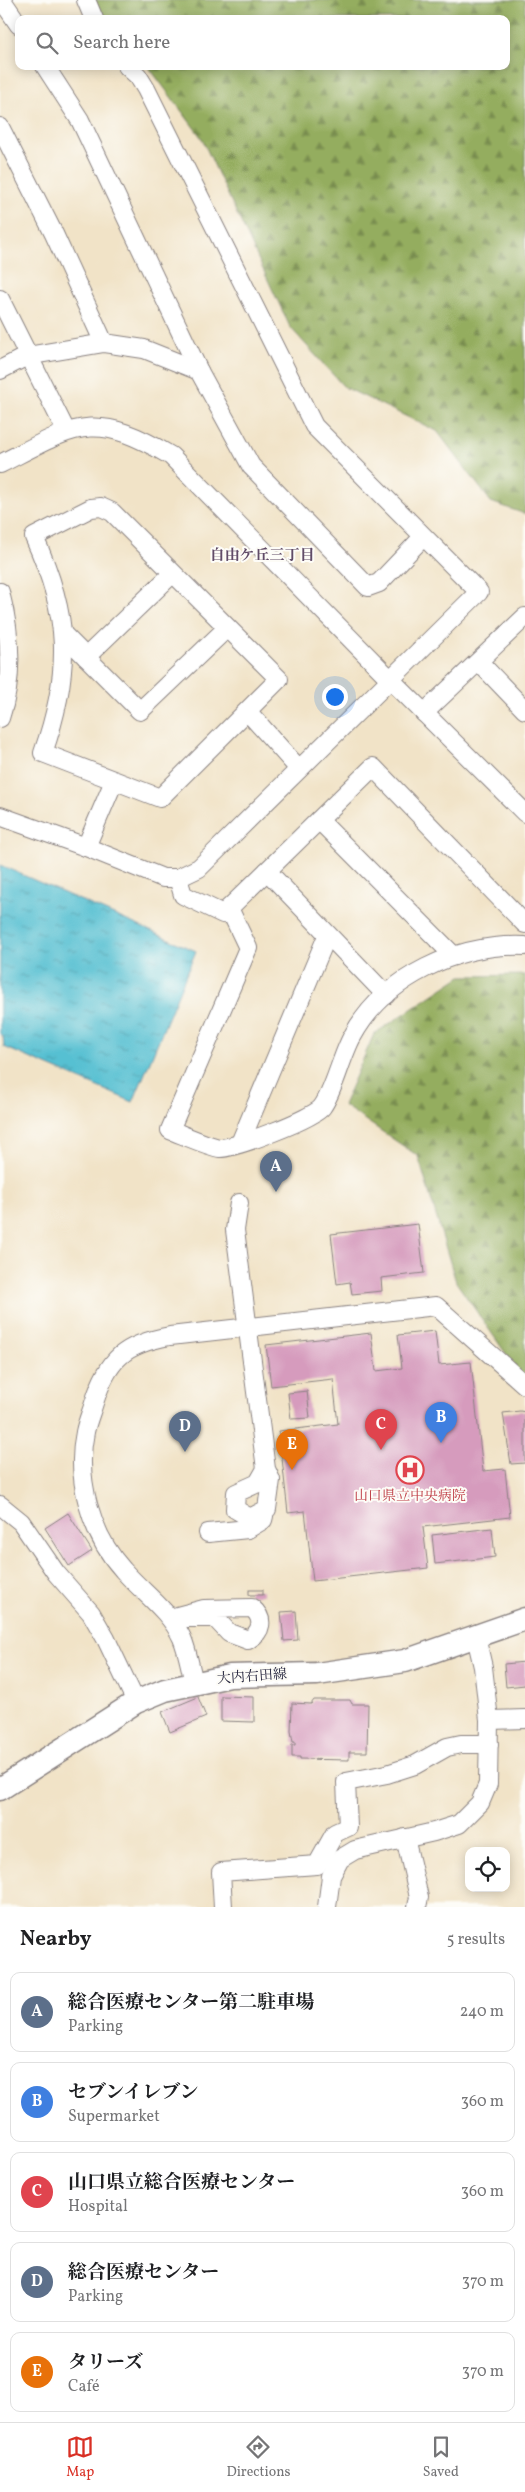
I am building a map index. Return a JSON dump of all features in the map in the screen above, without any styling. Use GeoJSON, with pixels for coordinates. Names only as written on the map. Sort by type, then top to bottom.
{"type":"FeatureCollection","features":[{"type":"Feature","properties":{"kind":"main road","name":"大内右田線"},"geometry":{"type":"LineString","coordinates":[[0,1789],[136,1702],[194,1682],[230,1676],[317,1674],[405,1661],[525,1619]]}},
{"type":"Feature","properties":{"kind":"street"},"geometry":{"type":"LineString","coordinates":[[2,0],[15,19]]}},
{"type":"Feature","properties":{"kind":"street"},"geometry":{"type":"LineString","coordinates":[[86,0],[92,15]]}},
{"type":"Feature","properties":{"kind":"street"},"geometry":{"type":"LineString","coordinates":[[48,70],[80,120],[199,371],[251,466],[368,586],[379,583],[423,537]]}},
{"type":"Feature","properties":{"kind":"street"},"geometry":{"type":"LineString","coordinates":[[0,816],[86,847],[163,878],[178,878],[199,868],[479,592],[314,426],[146,89],[138,76],[131,70]]}},
{"type":"Feature","properties":{"kind":"street"},"geometry":{"type":"LineString","coordinates":[[0,128],[54,234],[104,343]]}},
{"type":"Feature","properties":{"kind":"street"},"geometry":{"type":"LineString","coordinates":[[0,299],[66,431]]}},
{"type":"Feature","properties":{"kind":"street"},"geometry":{"type":"LineString","coordinates":[[0,370],[27,356],[104,343],[144,349],[199,371]]}},
{"type":"Feature","properties":{"kind":"street"},"geometry":{"type":"LineString","coordinates":[[0,464],[66,431],[106,427],[142,438],[171,456],[390,680],[525,813]]}},
{"type":"Feature","properties":{"kind":"street"},"geometry":{"type":"LineString","coordinates":[[101,507],[112,512],[172,574],[279,680],[160,798],[43,753],[57,714],[63,667],[64,635],[48,569],[34,537],[91,508],[101,507]]}},
{"type":"Feature","properties":{"kind":"street"},"geometry":{"type":"LineString","coordinates":[[86,657],[172,574]]}},
{"type":"Feature","properties":{"kind":"street"},"geometry":{"type":"LineString","coordinates":[[0,592],[7,622],[10,650],[9,677],[0,718]]}},
{"type":"Feature","properties":{"kind":"street"},"geometry":{"type":"LineString","coordinates":[[424,713],[525,617]]}},
{"type":"Feature","properties":{"kind":"street"},"geometry":{"type":"LineString","coordinates":[[64,635],[140,711],[228,628]]}},
{"type":"Feature","properties":{"kind":"street"},"geometry":{"type":"LineString","coordinates":[[479,662],[525,710]]}},
{"type":"Feature","properties":{"kind":"street"},"geometry":{"type":"LineString","coordinates":[[248,712],[299,769]]}},
{"type":"Feature","properties":{"kind":"street"},"geometry":{"type":"LineString","coordinates":[[178,878],[182,895],[223,914],[373,767],[525,924]]}},
{"type":"Feature","properties":{"kind":"street"},"geometry":{"type":"LineString","coordinates":[[86,847],[114,781]]}},
{"type":"Feature","properties":{"kind":"street"},"geometry":{"type":"LineString","coordinates":[[319,820],[454,956]]}},
{"type":"Feature","properties":{"kind":"street"},"geometry":{"type":"LineString","coordinates":[[267,872],[326,936],[386,995]]}},
{"type":"Feature","properties":{"kind":"street"},"geometry":{"type":"LineString","coordinates":[[229,908],[248,948],[170,1130],[220,1148],[290,1126],[321,1109],[352,1037],[364,1018],[386,995],[423,969],[454,956],[484,947],[525,946]]}},
{"type":"Feature","properties":{"kind":"street"},"geometry":{"type":"LineString","coordinates":[[240,1142],[326,936]]}},
{"type":"Feature","properties":{"kind":"street"},"geometry":{"type":"LineString","coordinates":[[208,1533],[248,1529],[263,1520],[267,1509],[271,1480],[266,1469],[235,1230],[239,1203]]}},
{"type":"Feature","properties":{"kind":"street"},"geometry":{"type":"LineString","coordinates":[[194,1682],[182,1639],[170,1618],[122,1569],[96,1526],[84,1480],[85,1433],[105,1374],[119,1357],[133,1345],[170,1336],[436,1306],[525,1385]]}},
{"type":"Feature","properties":{"kind":"street"},"geometry":{"type":"LineString","coordinates":[[266,1469],[258,1483],[236,1493],[234,1501],[235,1510],[250,1518],[267,1509]]}},
{"type":"Feature","properties":{"kind":"street"},"geometry":{"type":"LineString","coordinates":[[0,1505],[21,1522],[56,1572],[91,1613],[106,1638],[136,1702]]}},
{"type":"Feature","properties":{"kind":"street"},"geometry":{"type":"LineString","coordinates":[[327,1907],[331,1876],[340,1859],[356,1850],[434,1832],[459,1824],[480,1803],[488,1784],[489,1720],[483,1668],[476,1637]]}},
{"type":"Feature","properties":{"kind":"street"},"geometry":{"type":"LineString","coordinates":[[489,1720],[525,1719]]}},
{"type":"Feature","properties":{"kind":"street"},"geometry":{"type":"LineString","coordinates":[[222,1907],[221,1872],[317,1865],[335,1833],[348,1827],[346,1782],[387,1774],[415,1765],[447,1747],[461,1744],[489,1744]]}},
{"type":"Feature","properties":{"kind":"street"},"geometry":{"type":"LineString","coordinates":[[405,1838],[419,1897],[417,1907]]}},
{"type":"Feature","properties":{"kind":"green space"},"geometry":{"type":"Polygon","coordinates":[[[86,0],[525,0],[525,514],[491,502],[437,431],[344,387],[290,327],[201,137],[151,70],[510,70],[510,15],[101,15],[86,0]]]}},
{"type":"Feature","properties":{"kind":"green space"},"geometry":{"type":"Polygon","coordinates":[[[525,975],[525,1381],[456,1282],[418,1156],[343,1105],[374,1034],[461,976],[525,975]]]}},
{"type":"Feature","properties":{"kind":"water"},"geometry":{"type":"Polygon","coordinates":[[[0,865],[196,951],[133,1102],[4,1047],[3,1036],[0,1034],[0,865]]]}},
{"type":"Feature","properties":{"kind":"building"},"geometry":{"type":"Polygon","coordinates":[[[418,1224],[424,1273],[381,1278],[382,1291],[352,1294],[350,1282],[337,1284],[331,1234],[418,1224]]]}},
{"type":"Feature","properties":{"kind":"building"},"geometry":{"type":"Polygon","coordinates":[[[435,1331],[439,1365],[471,1362],[483,1471],[505,1469],[510,1517],[423,1527],[428,1568],[313,1581],[305,1511],[288,1513],[279,1431],[338,1424],[333,1379],[271,1386],[266,1345],[371,1333],[376,1371],[402,1368],[398,1335],[435,1331]]]}},
{"type":"Feature","properties":{"kind":"building"},"geometry":{"type":"Polygon","coordinates":[[[307,1391],[310,1418],[291,1419],[288,1393],[307,1391]]]}},
{"type":"Feature","properties":{"kind":"building"},"geometry":{"type":"Polygon","coordinates":[[[525,1412],[525,1463],[511,1464],[503,1413],[525,1412]]]}},
{"type":"Feature","properties":{"kind":"building"},"geometry":{"type":"Polygon","coordinates":[[[68,1513],[92,1551],[69,1566],[45,1528],[68,1513]]]}},
{"type":"Feature","properties":{"kind":"building"},"geometry":{"type":"Polygon","coordinates":[[[492,1528],[495,1557],[435,1564],[432,1535],[492,1528]]]}},
{"type":"Feature","properties":{"kind":"building"},"geometry":{"type":"Polygon","coordinates":[[[249,1590],[263,1590],[263,1595],[249,1595],[249,1590]]]}},
{"type":"Feature","properties":{"kind":"building"},"geometry":{"type":"Polygon","coordinates":[[[296,1611],[298,1640],[284,1641],[281,1612],[296,1611]]]}},
{"type":"Feature","properties":{"kind":"building"},"geometry":{"type":"Polygon","coordinates":[[[525,1662],[525,1685],[506,1687],[504,1664],[525,1662]]]}},
{"type":"Feature","properties":{"kind":"building"},"geometry":{"type":"Polygon","coordinates":[[[221,1696],[254,1697],[254,1722],[221,1721],[221,1696]]]}},
{"type":"Feature","properties":{"kind":"building"},"geometry":{"type":"Polygon","coordinates":[[[198,1697],[206,1717],[170,1732],[162,1712],[198,1697]]]}},
{"type":"Feature","properties":{"kind":"building"},"geometry":{"type":"Polygon","coordinates":[[[314,1700],[350,1700],[352,1704],[368,1704],[367,1752],[349,1752],[349,1760],[300,1759],[300,1757],[292,1757],[292,1745],[295,1745],[295,1742],[293,1742],[291,1731],[292,1703],[311,1704],[314,1700]]]}},
{"type":"Feature","properties":{"kind":"place","name":"総合医療センター第二駐車場"},"geometry":{"type":"Point","coordinates":[276,1192]}},
{"type":"Feature","properties":{"kind":"place","name":"セブンイレブン"},"geometry":{"type":"Point","coordinates":[441,1443]}},
{"type":"Feature","properties":{"kind":"place","name":"山口県立総合医療センター"},"geometry":{"type":"Point","coordinates":[381,1450]}},
{"type":"Feature","properties":{"kind":"place","name":"総合医療センター"},"geometry":{"type":"Point","coordinates":[185,1452]}},
{"type":"Feature","properties":{"kind":"place","name":"タリーズ"},"geometry":{"type":"Point","coordinates":[292,1470]}},
{"type":"Feature","properties":{"kind":"place","name":"山口県立中央病院"},"geometry":{"type":"Point","coordinates":[410,1470]}},
{"type":"Feature","properties":{"kind":"district","name":"自由ケ丘三丁目"},"geometry":{"type":"Point","coordinates":[262,556]}}]}
